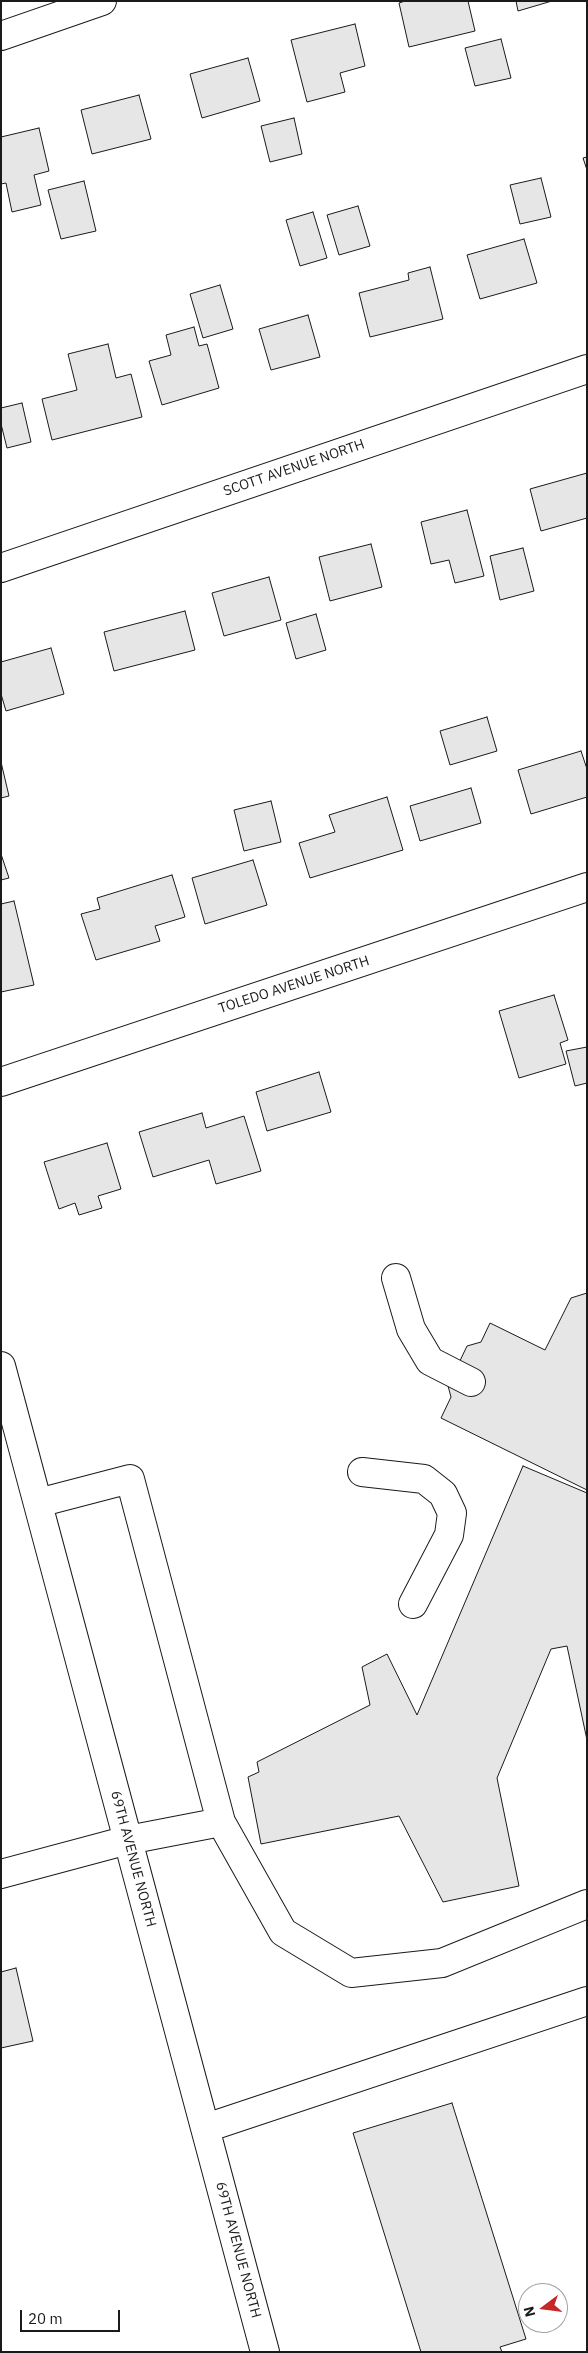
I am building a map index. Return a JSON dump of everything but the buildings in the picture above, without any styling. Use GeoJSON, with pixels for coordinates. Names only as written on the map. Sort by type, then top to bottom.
{"type":"FeatureCollection","features":[{"type":"Feature","properties":{"kind":"street"},"geometry":{"type":"LineString","coordinates":[[1,36],[102,1]]}},
{"type":"Feature","properties":{"kind":"street","name":"SCOTT AVENUE NORTH"},"geometry":{"type":"LineString","coordinates":[[1,568],[587,369]]}},
{"type":"Feature","properties":{"kind":"street","name":"TOLEDO AVENUE NORTH"},"geometry":{"type":"LineString","coordinates":[[1,1082],[587,887]]}},
{"type":"Feature","properties":{"kind":"street"},"geometry":{"type":"LineString","coordinates":[[396,1278],[411,1329],[430,1362],[471,1382]]}},
{"type":"Feature","properties":{"kind":"street","name":"69TH AVENUE NORTH"},"geometry":{"type":"LineString","coordinates":[[1,1366],[265,2352]]}},
{"type":"Feature","properties":{"kind":"street"},"geometry":{"type":"LineString","coordinates":[[362,1472],[424,1479],[443,1494],[452,1513],[448,1535],[413,1604]]}},
{"type":"Feature","properties":{"kind":"street"},"geometry":{"type":"LineString","coordinates":[[38,1504],[130,1479],[221,1822],[283,1932],[351,1973],[442,1963],[587,1904]]}},
{"type":"Feature","properties":{"kind":"street"},"geometry":{"type":"LineString","coordinates":[[1,1874],[128,1840],[221,1822]]}},
{"type":"Feature","properties":{"kind":"street"},"geometry":{"type":"LineString","coordinates":[[206,2128],[587,2001]]}}]}
